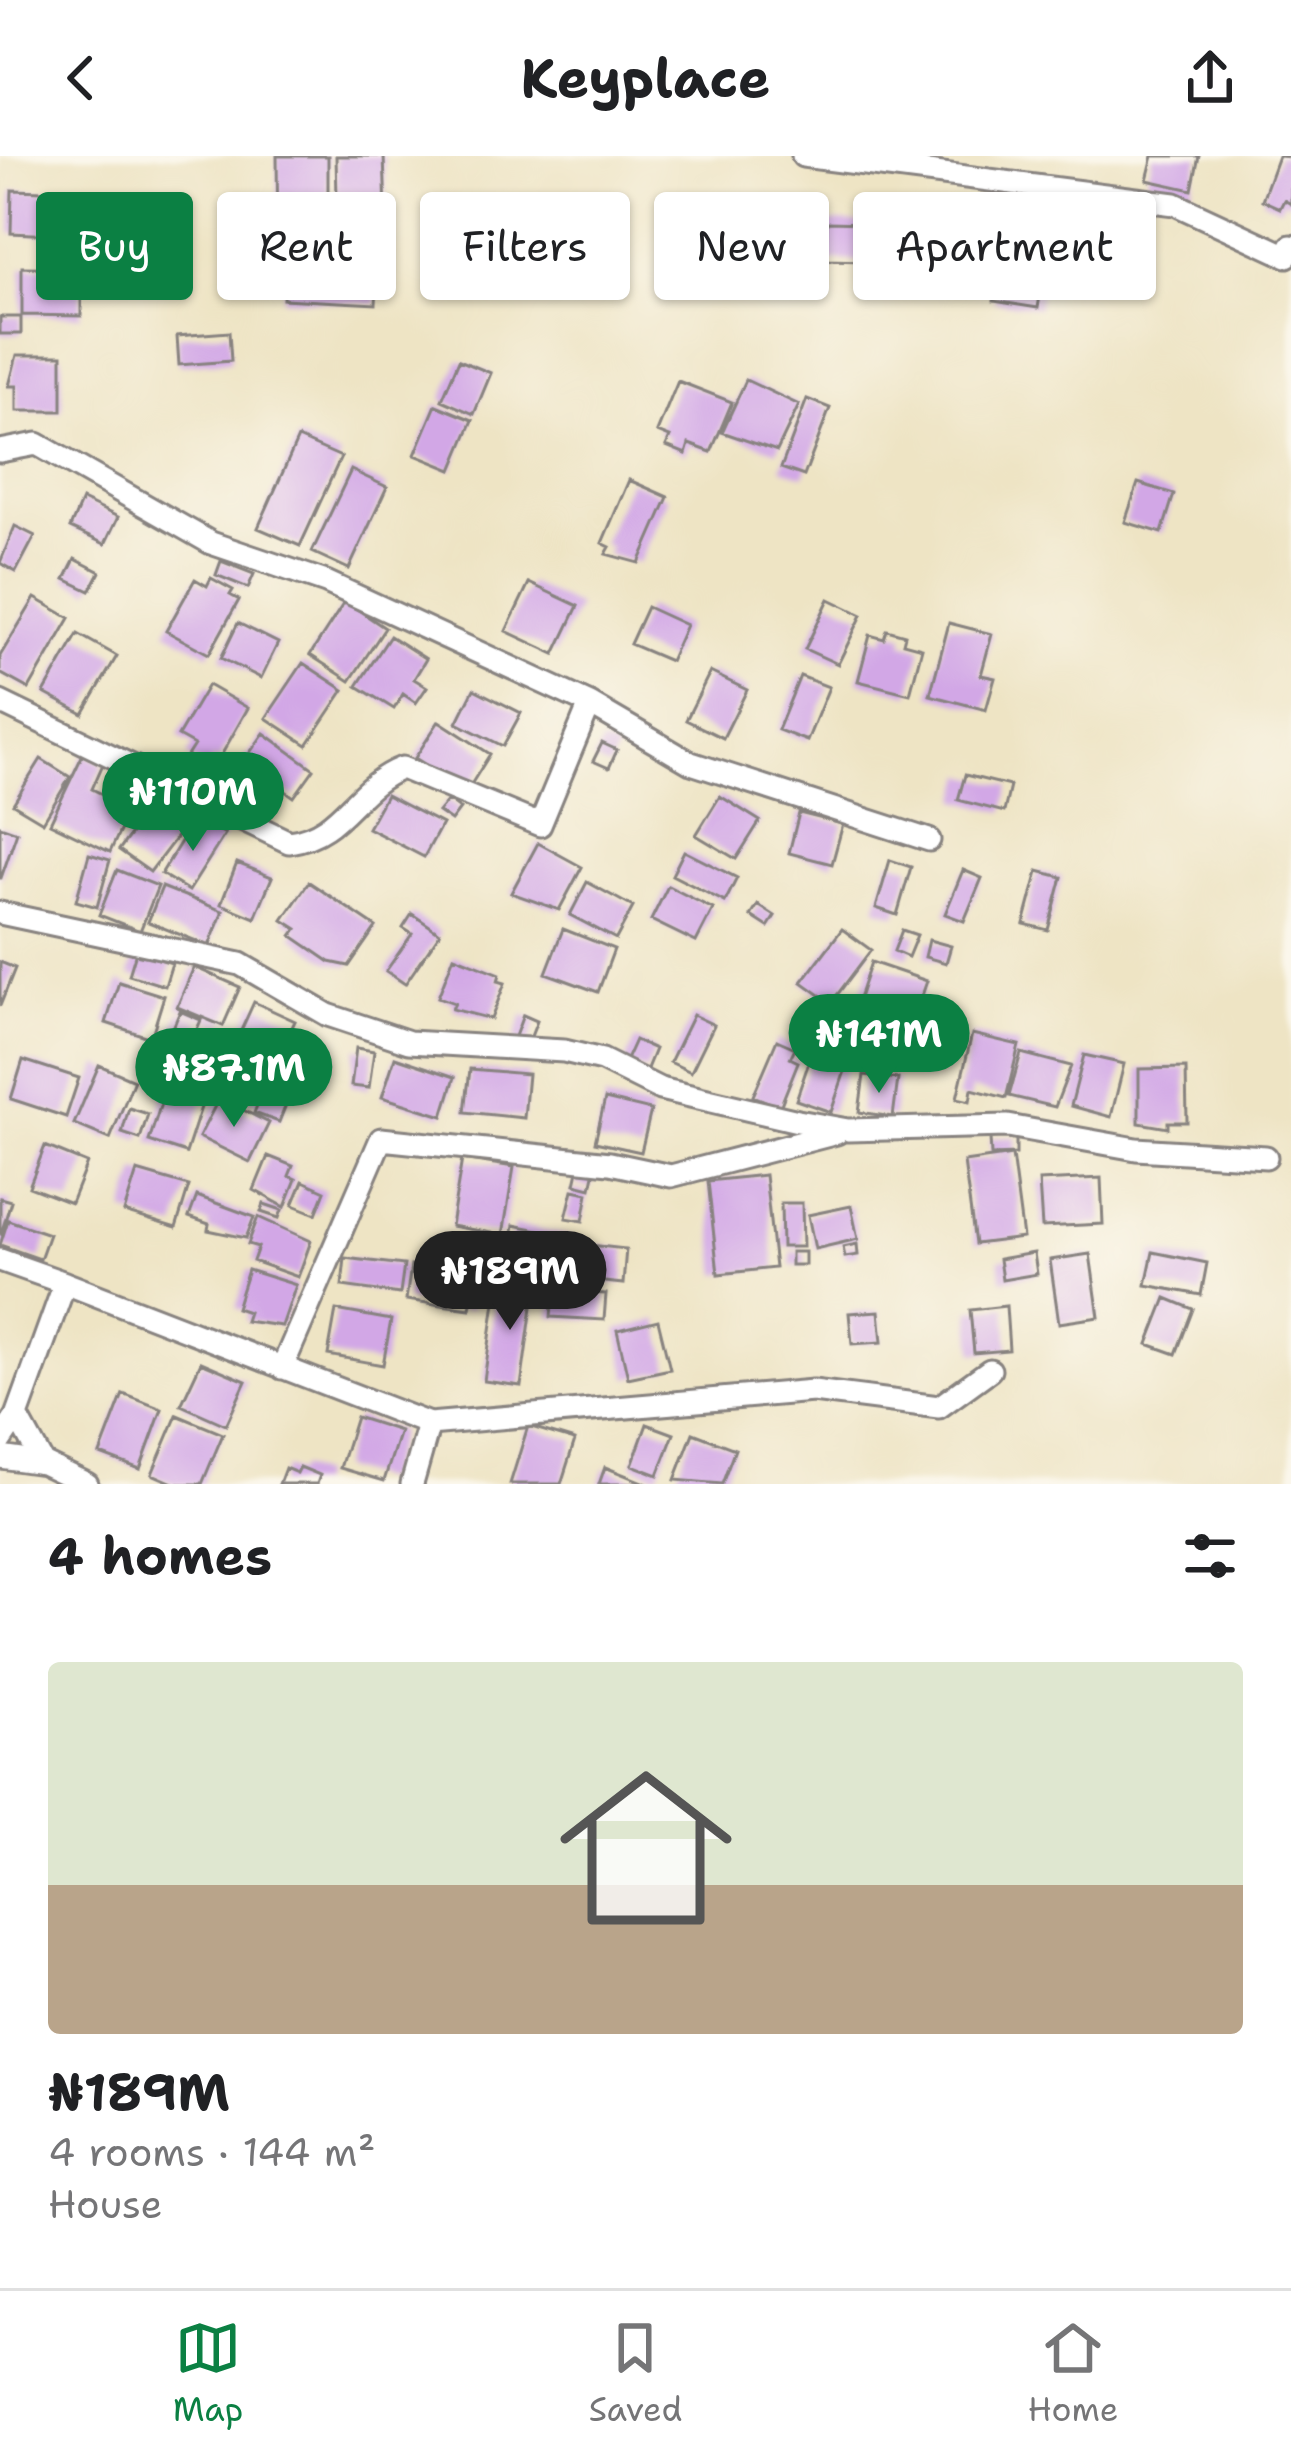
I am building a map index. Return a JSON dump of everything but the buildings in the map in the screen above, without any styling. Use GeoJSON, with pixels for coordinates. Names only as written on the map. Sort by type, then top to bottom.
{"type":"FeatureCollection","features":[{"type":"Feature","properties":{"kind":"street"},"geometry":{"type":"LineString","coordinates":[[803,156],[915,163],[1175,204],[1286,256],[1291,246]]}},
{"type":"Feature","properties":{"kind":"street"},"geometry":{"type":"LineString","coordinates":[[0,451],[37,444],[211,543],[346,590],[590,704],[691,763],[929,840]]}},
{"type":"Feature","properties":{"kind":"street"},"geometry":{"type":"LineString","coordinates":[[0,702],[289,842],[325,834],[369,786],[402,768],[540,825],[590,704]]}},
{"type":"Feature","properties":{"kind":"street"},"geometry":{"type":"LineString","coordinates":[[0,913],[240,964],[328,1015],[410,1042],[564,1051],[602,1060],[660,1088],[848,1130]]}},
{"type":"Feature","properties":{"kind":"street"},"geometry":{"type":"LineString","coordinates":[[282,1368],[381,1138],[610,1163],[671,1176],[848,1130],[1008,1126],[1136,1149],[1266,1157]]}},
{"type":"Feature","properties":{"kind":"street"},"geometry":{"type":"LineString","coordinates":[[0,1260],[429,1424],[813,1390],[939,1407],[990,1370]]}},
{"type":"Feature","properties":{"kind":"street"},"geometry":{"type":"LineString","coordinates":[[0,1441],[17,1416],[65,1283]]}},
{"type":"Feature","properties":{"kind":"street"},"geometry":{"type":"LineString","coordinates":[[17,1416],[43,1462]]}},
{"type":"Feature","properties":{"kind":"street"},"geometry":{"type":"LineString","coordinates":[[412,1484],[429,1424]]}},
{"type":"Feature","properties":{"kind":"street"},"geometry":{"type":"LineString","coordinates":[[0,1457],[43,1462],[87,1484]]}}]}
